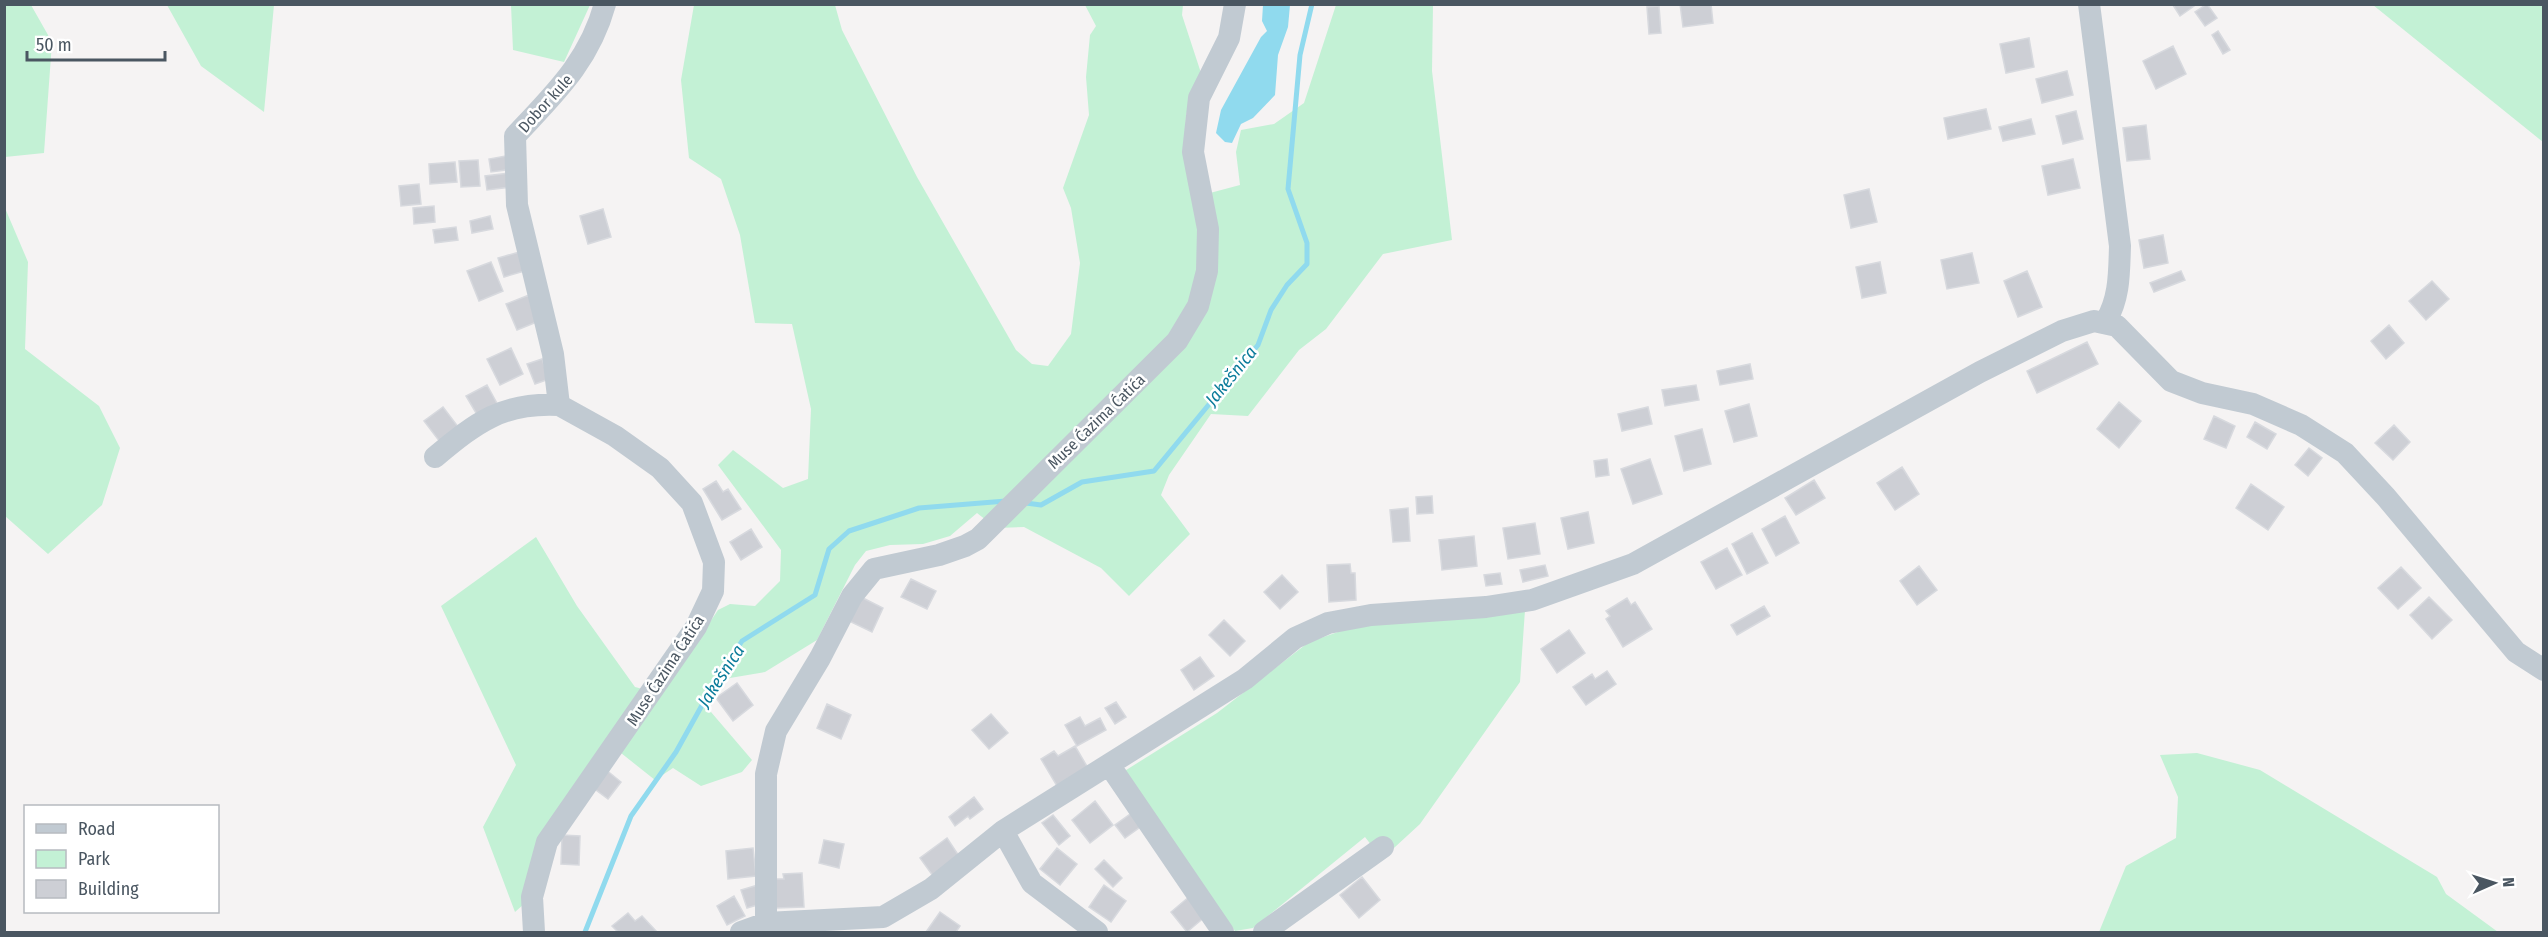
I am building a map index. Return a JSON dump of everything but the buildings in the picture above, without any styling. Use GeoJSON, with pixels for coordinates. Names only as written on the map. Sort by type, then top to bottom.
{"type":"FeatureCollection","features":[{"type":"Feature","properties":{"kind":"street","name":"Dobor kule"},"geometry":{"type":"LineString","coordinates":[[559,405],[553,354],[517,205],[515,136],[571,76],[589,47],[605,4]]}},
{"type":"Feature","properties":{"kind":"street","name":"Muse Ćazima Ćatića"},"geometry":{"type":"LineString","coordinates":[[766,923],[766,774],[776,731],[820,658],[852,596],[874,570],[939,555],[978,539],[1177,341],[1198,306],[1207,271],[1208,229],[1193,152],[1199,98],[1229,38],[1235,4]]}},
{"type":"Feature","properties":{"kind":"street"},"geometry":{"type":"LineString","coordinates":[[2089,4],[2120,246],[2119,285],[2113,309],[2106,321]]}},
{"type":"Feature","properties":{"kind":"street"},"geometry":{"type":"LineString","coordinates":[[741,933],[766,923],[888,925],[1003,831],[1110,766],[1245,679],[1295,638],[1328,623],[1371,615],[1486,607],[1532,600],[1569,589],[1634,564],[1980,372],[2062,331],[2094,321],[2106,321],[2117,326],[2171,381],[2202,393],[2253,405],[2301,425],[2345,453],[2386,497],[2516,652],[2544,670]]}},
{"type":"Feature","properties":{"kind":"street"},"geometry":{"type":"LineString","coordinates":[[435,457],[466,432],[504,410],[532,404],[559,405]]}},
{"type":"Feature","properties":{"kind":"street","name":"Muse Ćazima Ćatića"},"geometry":{"type":"LineString","coordinates":[[534,933],[532,897],[547,842],[696,627],[713,591],[714,562],[692,503],[660,468],[615,436],[559,405]]}},
{"type":"Feature","properties":{"kind":"street"},"geometry":{"type":"LineString","coordinates":[[1110,766],[1223,933]]}},
{"type":"Feature","properties":{"kind":"street"},"geometry":{"type":"LineString","coordinates":[[1003,831],[1032,883],[1097,933]]}},
{"type":"Feature","properties":{"kind":"street"},"geometry":{"type":"LineString","coordinates":[[1264,933],[1383,847]]}},
{"type":"Feature","properties":{"kind":"green space"},"geometry":{"type":"Polygon","coordinates":[[[5,4],[31,5],[52,42],[44,153],[5,157],[5,4]]]}},
{"type":"Feature","properties":{"kind":"green space"},"geometry":{"type":"Polygon","coordinates":[[[511,4],[590,5],[564,62],[513,50],[511,4]]]}},
{"type":"Feature","properties":{"kind":"green space"},"geometry":{"type":"Polygon","coordinates":[[[167,5],[274,5],[264,112],[201,66],[167,5]]]}},
{"type":"Feature","properties":{"kind":"green space"},"geometry":{"type":"Polygon","coordinates":[[[694,5],[835,5],[842,30],[917,177],[1016,350],[1032,364],[1048,366],[1071,334],[1080,263],[1071,208],[1063,188],[1089,115],[1086,77],[1090,35],[1096,26],[1085,5],[1183,5],[1182,15],[1201,73],[1186,115],[1185,145],[1195,197],[1240,185],[1236,152],[1241,130],[1274,124],[1304,103],[1336,5],[1433,5],[1432,71],[1452,240],[1383,254],[1326,329],[1299,350],[1248,416],[1211,414],[1169,475],[1161,495],[1190,534],[1129,596],[1101,568],[1024,527],[996,528],[977,513],[950,536],[923,544],[890,545],[866,551],[855,565],[817,640],[765,672],[730,678],[709,699],[711,712],[752,760],[742,772],[701,786],[673,768],[655,780],[621,753],[602,751],[524,904],[515,912],[483,827],[516,765],[441,606],[536,537],[577,606],[635,687],[662,694],[718,610],[730,604],[755,606],[780,581],[781,550],[718,465],[733,450],[783,488],[808,479],[811,409],[792,324],[755,323],[740,235],[721,179],[689,158],[681,80],[694,5]]]}},
{"type":"Feature","properties":{"kind":"green space"},"geometry":{"type":"Polygon","coordinates":[[[2373,5],[2543,5],[2543,142],[2373,5]]]}},
{"type":"Feature","properties":{"kind":"green space"},"geometry":{"type":"Polygon","coordinates":[[[5,208],[28,262],[25,349],[99,406],[120,448],[102,505],[48,554],[5,516],[5,208]]]}},
{"type":"Feature","properties":{"kind":"green space"},"geometry":{"type":"Polygon","coordinates":[[[1525,610],[1520,682],[1420,824],[1382,859],[1365,837],[1253,928],[1235,931],[1123,772],[1217,713],[1309,642],[1364,623],[1525,610]]]}},
{"type":"Feature","properties":{"kind":"green space"},"geometry":{"type":"Polygon","coordinates":[[[2197,753],[2260,770],[2437,877],[2446,894],[2498,932],[2099,932],[2126,866],[2176,838],[2178,797],[2160,755],[2197,753]]]}},
{"type":"Feature","properties":{"kind":"water"},"geometry":{"type":"Polygon","coordinates":[[[1263,5],[1290,5],[1288,27],[1278,55],[1275,95],[1253,118],[1241,124],[1232,143],[1225,142],[1216,133],[1221,110],[1261,37],[1267,31],[1262,21],[1263,5]]]}},
{"type":"Feature","properties":{"kind":"waterway","name":"Jakešnica"},"geometry":{"type":"LineString","coordinates":[[1026,503],[1041,505],[1082,482],[1154,471],[1258,345],[1271,310],[1287,285],[1307,264],[1307,243],[1288,189],[1300,55],[1312,4]]}},
{"type":"Feature","properties":{"kind":"waterway","name":"Jakešnica"},"geometry":{"type":"LineString","coordinates":[[585,932],[631,816],[676,752],[711,689],[742,641],[815,595],[829,549],[849,531],[919,508],[1006,501]]}}]}
